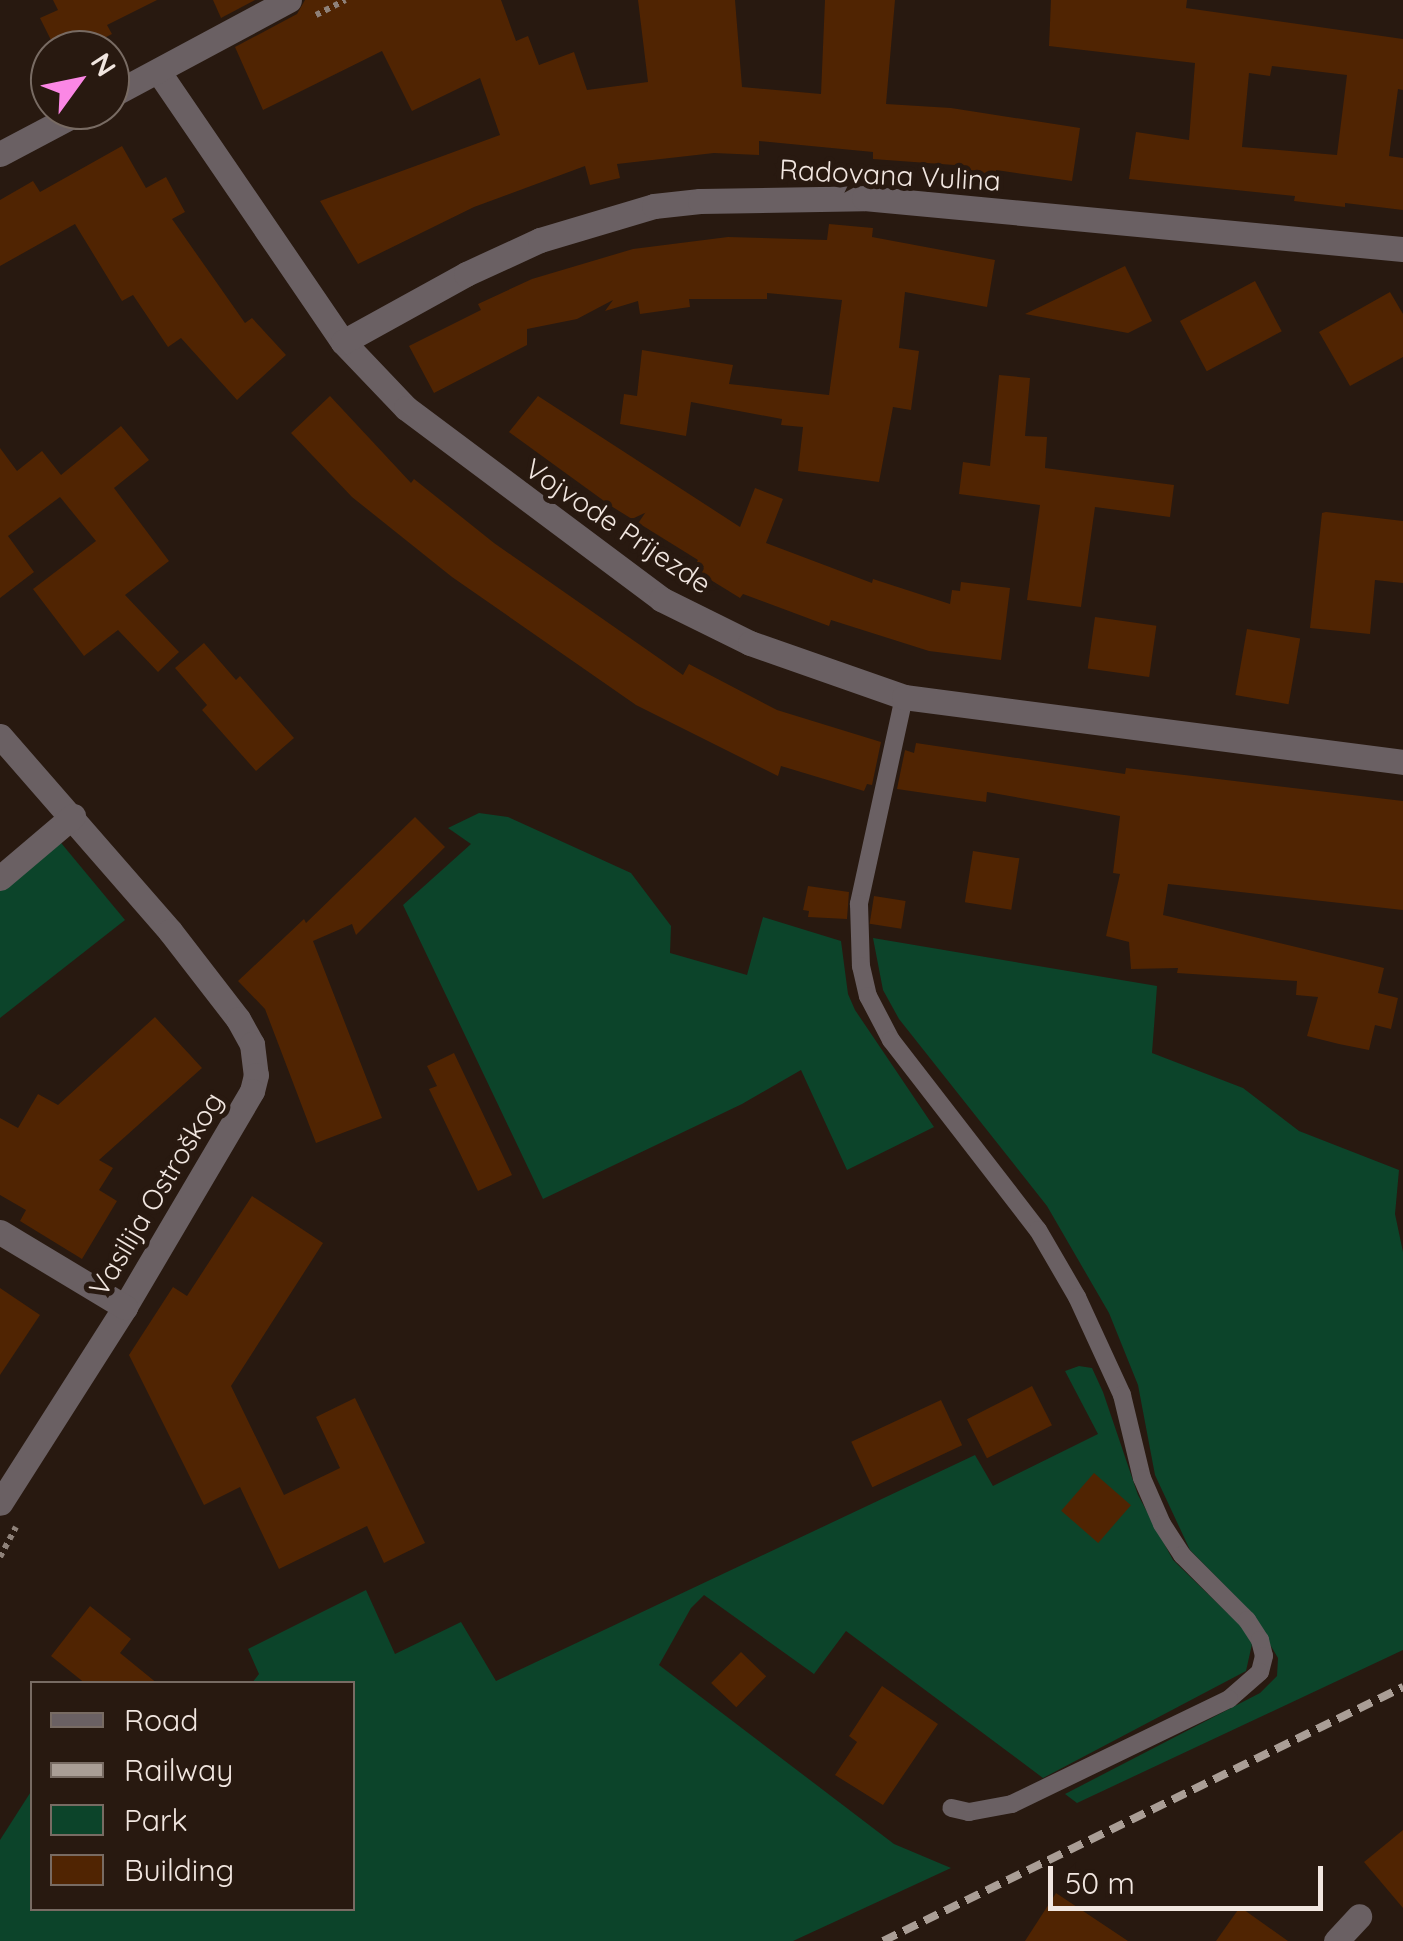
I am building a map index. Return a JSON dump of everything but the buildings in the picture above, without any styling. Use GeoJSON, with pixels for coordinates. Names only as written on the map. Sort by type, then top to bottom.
{"type":"FeatureCollection","features":[{"type":"Feature","properties":{"kind":"street"},"geometry":{"type":"LineString","coordinates":[[130,85],[289,0]]}},
{"type":"Feature","properties":{"kind":"street","name":"Vojvode Prijezde"},"geometry":{"type":"LineString","coordinates":[[158,70],[343,342],[406,408],[661,599],[750,643],[904,697],[1403,762]]}},
{"type":"Feature","properties":{"kind":"street"},"geometry":{"type":"LineString","coordinates":[[0,154],[45,130]]}},
{"type":"Feature","properties":{"kind":"street","name":"Radovana Vulina"},"geometry":{"type":"LineString","coordinates":[[343,342],[466,274],[540,240],[654,206],[700,201],[864,198],[1403,249]]}},
{"type":"Feature","properties":{"kind":"street","name":"Vasilija Ostroškog"},"geometry":{"type":"LineString","coordinates":[[0,736],[73,816],[238,1018],[256,1058],[252,1091],[125,1306],[0,1503]]}},
{"type":"Feature","properties":{"kind":"street"},"geometry":{"type":"LineString","coordinates":[[0,878],[73,816]]}},
{"type":"Feature","properties":{"kind":"street"},"geometry":{"type":"LineString","coordinates":[[0,1232],[125,1306]]}},
{"type":"Feature","properties":{"kind":"street"},"geometry":{"type":"LineString","coordinates":[[1336,1941],[1359,1916]]}},
{"type":"Feature","properties":{"kind":"lane"},"geometry":{"type":"LineString","coordinates":[[904,697],[859,904],[860,966],[868,996],[891,1040],[1038,1230],[1077,1296],[1122,1395],[1142,1478],[1162,1524],[1182,1554],[1247,1620],[1260,1640],[1264,1656],[1260,1672],[1250,1684],[1213,1707],[1012,1804],[968,1812],[951,1808]]}},
{"type":"Feature","properties":{"kind":"path"},"geometry":{"type":"LineString","coordinates":[[0,1557],[18,1524]]}},
{"type":"Feature","properties":{"kind":"green space"},"geometry":{"type":"Polygon","coordinates":[[[479,813],[508,817],[631,873],[671,926],[670,953],[747,975],[763,917],[841,941],[848,994],[855,1010],[934,1127],[847,1170],[801,1070],[742,1104],[543,1199],[403,905],[471,844],[448,828],[479,813]]]}},
{"type":"Feature","properties":{"kind":"green space"},"geometry":{"type":"Polygon","coordinates":[[[52,832],[125,920],[0,1018],[0,879],[52,832]]]}},
{"type":"Feature","properties":{"kind":"green space"},"geometry":{"type":"Polygon","coordinates":[[[873,938],[1157,986],[1152,1053],[1243,1088],[1299,1131],[1399,1170],[1395,1214],[1403,1252],[1403,1650],[1077,1803],[1065,1794],[1260,1693],[1277,1676],[1278,1658],[1250,1611],[1190,1550],[1155,1475],[1138,1385],[1109,1313],[1047,1206],[899,1019],[883,990],[873,938]]]}},
{"type":"Feature","properties":{"kind":"green space"},"geometry":{"type":"Polygon","coordinates":[[[1079,1366],[1092,1368],[1138,1495],[1173,1560],[1244,1629],[1252,1644],[1246,1671],[1043,1778],[846,1631],[814,1674],[704,1595],[691,1608],[659,1665],[894,1844],[951,1868],[793,1941],[0,1941],[0,1840],[30,1793],[30,1911],[355,1911],[355,1681],[254,1681],[259,1674],[248,1649],[366,1590],[395,1654],[461,1622],[496,1681],[975,1455],[993,1486],[1098,1434],[1065,1371],[1079,1366]]]}},
{"type":"Feature","properties":{"kind":"railway"},"geometry":{"type":"LineString","coordinates":[[883,1941],[1403,1687]]}}]}
